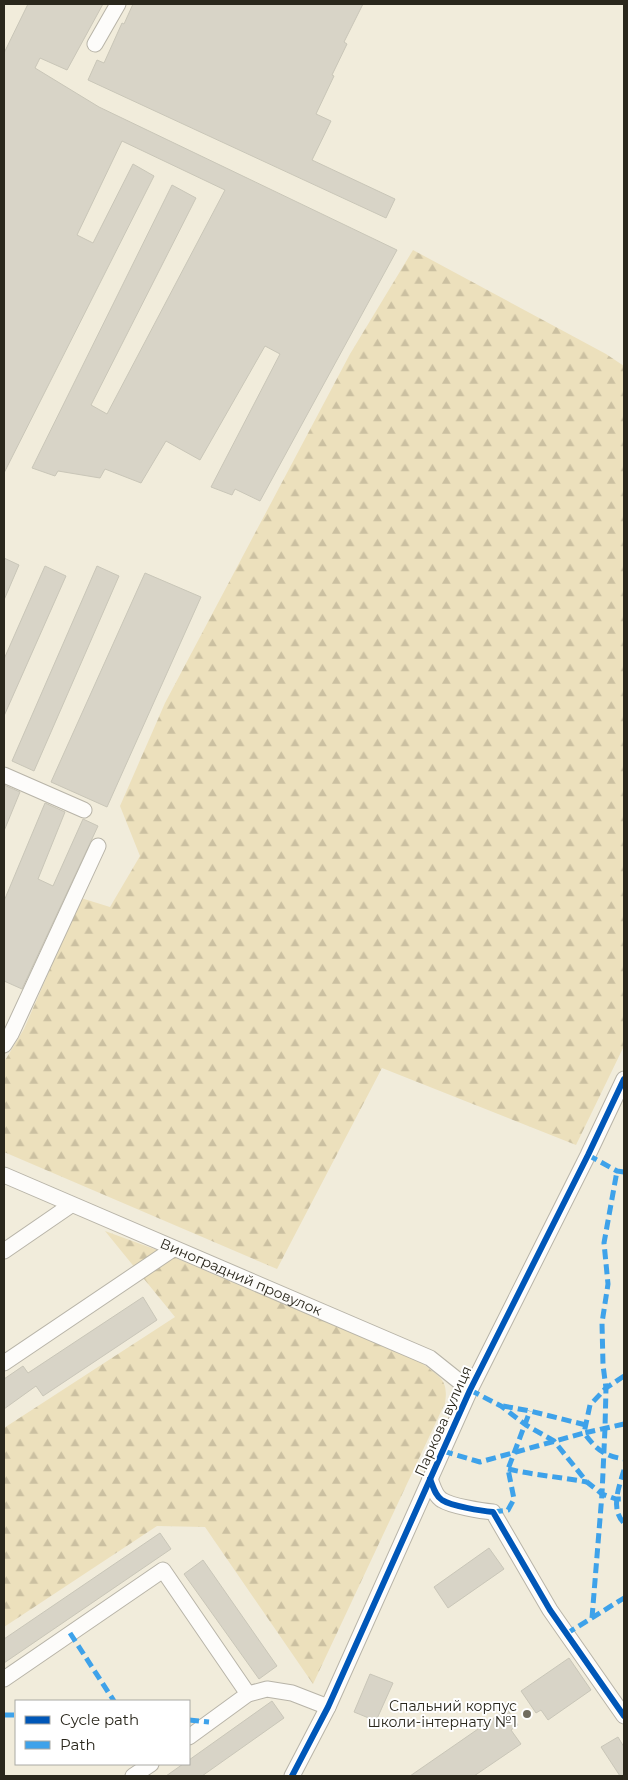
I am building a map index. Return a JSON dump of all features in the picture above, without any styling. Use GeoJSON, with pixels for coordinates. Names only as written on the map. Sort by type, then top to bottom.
{"type":"FeatureCollection","features":[{"type":"Feature","properties":{"kind":"street"},"geometry":{"type":"LineString","coordinates":[[95,44],[118,4]]}},
{"type":"Feature","properties":{"kind":"street"},"geometry":{"type":"LineString","coordinates":[[4,775],[84,810]]}},
{"type":"Feature","properties":{"kind":"street"},"geometry":{"type":"LineString","coordinates":[[4,1045],[11,1034],[98,846]]}},
{"type":"Feature","properties":{"kind":"street","name":"Паркова вулиця"},"geometry":{"type":"LineString","coordinates":[[292,1776],[328,1707],[470,1390],[624,1080]]}},
{"type":"Feature","properties":{"kind":"street","name":"Виноградний провулок"},"geometry":{"type":"LineString","coordinates":[[4,1175],[430,1358],[470,1390]]}},
{"type":"Feature","properties":{"kind":"street"},"geometry":{"type":"LineString","coordinates":[[4,1250],[71,1205]]}},
{"type":"Feature","properties":{"kind":"street"},"geometry":{"type":"LineString","coordinates":[[4,1363],[173,1249]]}},
{"type":"Feature","properties":{"kind":"street"},"geometry":{"type":"LineString","coordinates":[[430,1479],[434,1491],[442,1500],[475,1510],[493,1512],[550,1610],[624,1716]]}},
{"type":"Feature","properties":{"kind":"street"},"geometry":{"type":"LineString","coordinates":[[4,1679],[163,1570],[248,1694]]}},
{"type":"Feature","properties":{"kind":"street"},"geometry":{"type":"LineString","coordinates":[[190,1736],[248,1694],[266,1689],[292,1693],[328,1707]]}},
{"type":"Feature","properties":{"kind":"street"},"geometry":{"type":"LineString","coordinates":[[133,1776],[150,1765]]}},
{"type":"Feature","properties":{"kind":"green space"},"geometry":{"type":"Polygon","coordinates":[[[413,250],[606,354],[624,366],[624,1046],[576,1145],[382,1068],[277,1269],[4,1152],[4,1062],[24,1029],[81,898],[110,907],[140,856],[120,806],[165,703],[350,354],[413,250]]]}},
{"type":"Feature","properties":{"kind":"green space"},"geometry":{"type":"Polygon","coordinates":[[[105,1231],[157,1250],[422,1363],[438,1375],[444,1383],[445,1403],[313,1684],[205,1527],[157,1526],[4,1627],[4,1428],[175,1317],[105,1231]]]}},
{"type":"Feature","properties":{"kind":"building"},"geometry":{"type":"Polygon","coordinates":[[[28,4],[103,4],[67,70],[40,58],[35,68],[99,107],[397,250],[260,501],[235,489],[232,495],[211,487],[280,354],[265,346],[200,460],[166,441],[141,483],[105,469],[100,478],[58,471],[55,476],[32,468],[172,185],[196,198],[91,405],[107,414],[225,190],[122,141],[77,235],[93,243],[133,164],[154,176],[4,473],[4,53],[28,4]]]}},
{"type":"Feature","properties":{"kind":"building"},"geometry":{"type":"Polygon","coordinates":[[[133,4],[363,4],[344,42],[347,44],[316,114],[331,121],[312,160],[395,199],[386,218],[88,80],[97,60],[104,63],[133,4]]]}},
{"type":"Feature","properties":{"kind":"building"},"geometry":{"type":"Polygon","coordinates":[[[4,558],[19,565],[4,600],[4,558]]]}},
{"type":"Feature","properties":{"kind":"building"},"geometry":{"type":"Polygon","coordinates":[[[45,566],[66,576],[4,716],[4,659],[45,566]]]}},
{"type":"Feature","properties":{"kind":"building"},"geometry":{"type":"Polygon","coordinates":[[[97,566],[119,576],[34,771],[12,761],[97,566]]]}},
{"type":"Feature","properties":{"kind":"building"},"geometry":{"type":"Polygon","coordinates":[[[145,573],[201,597],[107,807],[51,782],[145,573]]]}},
{"type":"Feature","properties":{"kind":"building"},"geometry":{"type":"Polygon","coordinates":[[[4,785],[20,792],[4,831],[4,785]]]}},
{"type":"Feature","properties":{"kind":"building"},"geometry":{"type":"Polygon","coordinates":[[[45,803],[65,812],[38,879],[53,886],[83,819],[98,826],[22,989],[4,981],[4,901],[45,803]]]}},
{"type":"Feature","properties":{"kind":"building"},"geometry":{"type":"Polygon","coordinates":[[[143,1297],[157,1320],[43,1396],[36,1386],[4,1409],[4,1379],[23,1366],[28,1373],[143,1297]]]}},
{"type":"Feature","properties":{"kind":"building"},"geometry":{"type":"Polygon","coordinates":[[[160,1533],[171,1549],[4,1663],[4,1639],[160,1533]]]}},
{"type":"Feature","properties":{"kind":"building"},"geometry":{"type":"Polygon","coordinates":[[[489,1548],[504,1569],[448,1608],[434,1587],[489,1548]]]}},
{"type":"Feature","properties":{"kind":"building"},"geometry":{"type":"Polygon","coordinates":[[[203,1560],[277,1666],[259,1679],[184,1574],[203,1560]]]}},
{"type":"Feature","properties":{"kind":"building"},"geometry":{"type":"Polygon","coordinates":[[[569,1658],[591,1690],[548,1720],[541,1710],[536,1713],[521,1691],[569,1658]]]}},
{"type":"Feature","properties":{"kind":"building"},"geometry":{"type":"Polygon","coordinates":[[[370,1674],[393,1683],[376,1721],[354,1712],[370,1674]]]}},
{"type":"Feature","properties":{"kind":"building"},"geometry":{"type":"Polygon","coordinates":[[[272,1701],[284,1718],[202,1776],[166,1776],[182,1765],[190,1765],[190,1759],[272,1701]]]}},
{"type":"Feature","properties":{"kind":"building"},"geometry":{"type":"Polygon","coordinates":[[[507,1709],[518,1725],[511,1730],[521,1744],[474,1776],[410,1776],[507,1709]]]}},
{"type":"Feature","properties":{"kind":"building"},"geometry":{"type":"Polygon","coordinates":[[[618,1737],[624,1747],[624,1776],[620,1776],[601,1747],[618,1737]]]}},
{"type":"Feature","properties":{"kind":"marked path"},"geometry":{"type":"LineString","coordinates":[[588,1155],[617,1171],[624,1172]]}},
{"type":"Feature","properties":{"kind":"marked path"},"geometry":{"type":"LineString","coordinates":[[592,1618],[602,1494],[605,1428],[606,1388],[603,1365],[602,1323],[608,1284],[604,1243],[617,1171]]}},
{"type":"Feature","properties":{"kind":"marked path"},"geometry":{"type":"LineString","coordinates":[[624,1376],[606,1388],[590,1405],[584,1433],[624,1424]]}},
{"type":"Feature","properties":{"kind":"marked path"},"geometry":{"type":"LineString","coordinates":[[470,1390],[501,1406],[526,1425],[554,1441],[587,1482],[602,1494],[616,1499],[624,1499]]}},
{"type":"Feature","properties":{"kind":"marked path"},"geometry":{"type":"LineString","coordinates":[[503,1406],[586,1425]]}},
{"type":"Feature","properties":{"kind":"marked path"},"geometry":{"type":"LineString","coordinates":[[493,1512],[508,1510],[514,1499],[508,1469],[530,1411]]}},
{"type":"Feature","properties":{"kind":"marked path"},"geometry":{"type":"LineString","coordinates":[[443,1451],[480,1462],[584,1433],[601,1451],[624,1459]]}},
{"type":"Feature","properties":{"kind":"marked path"},"geometry":{"type":"LineString","coordinates":[[508,1469],[587,1482]]}},
{"type":"Feature","properties":{"kind":"marked path"},"geometry":{"type":"LineString","coordinates":[[624,1470],[617,1498],[617,1511],[624,1523]]}},
{"type":"Feature","properties":{"kind":"marked path"},"geometry":{"type":"LineString","coordinates":[[566,1634],[624,1598]]}},
{"type":"Feature","properties":{"kind":"marked path"},"geometry":{"type":"LineString","coordinates":[[70,1633],[113,1700]]}},
{"type":"Feature","properties":{"kind":"marked path"},"geometry":{"type":"LineString","coordinates":[[4,1715],[15,1715]]}},
{"type":"Feature","properties":{"kind":"marked path"},"geometry":{"type":"LineString","coordinates":[[190,1720],[209,1722]]}},
{"type":"Feature","properties":{"kind":"cycle path"},"geometry":{"type":"LineString","coordinates":[[292,1776],[328,1707],[470,1390],[624,1079]]}},
{"type":"Feature","properties":{"kind":"cycle path"},"geometry":{"type":"LineString","coordinates":[[430,1479],[436,1493],[442,1500],[459,1506],[493,1512],[550,1610],[624,1716]]}},
{"type":"Feature","properties":{"kind":"place","name":"Спальний корпус школи-інтернату №1"},"geometry":{"type":"Point","coordinates":[527,1714]}}]}
